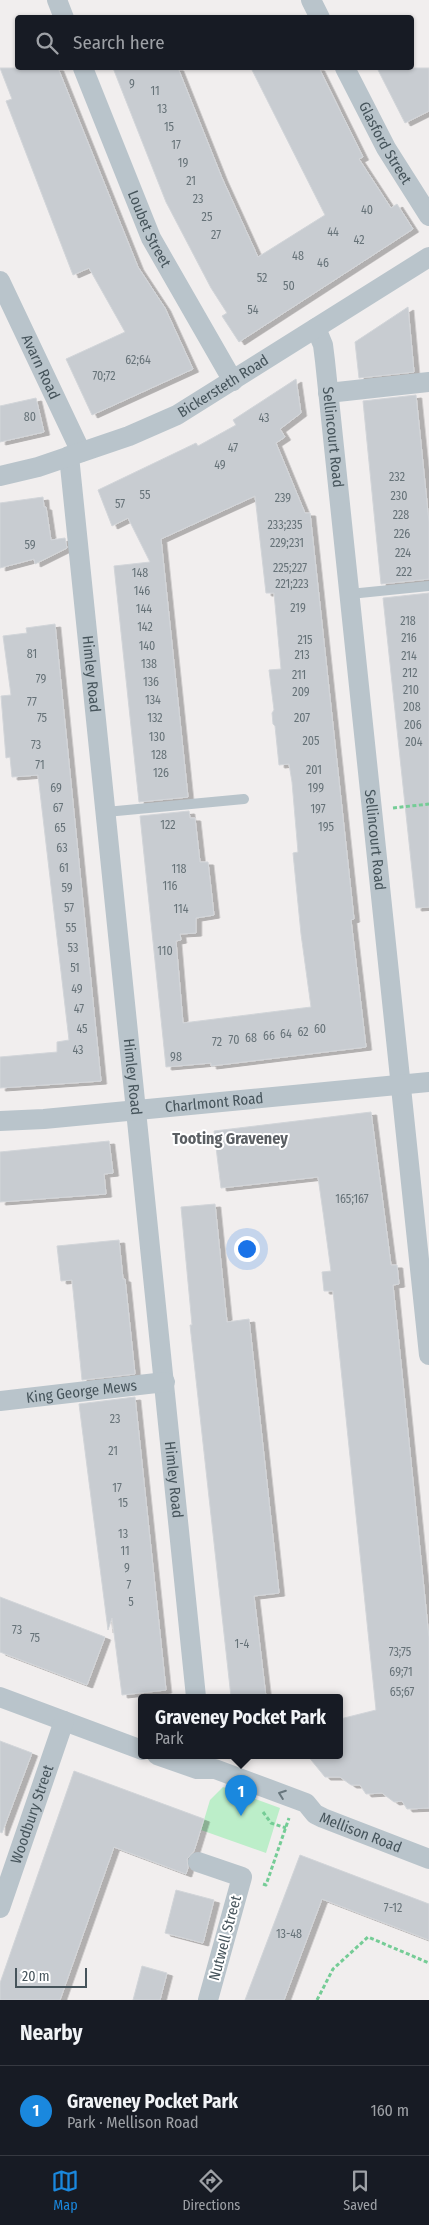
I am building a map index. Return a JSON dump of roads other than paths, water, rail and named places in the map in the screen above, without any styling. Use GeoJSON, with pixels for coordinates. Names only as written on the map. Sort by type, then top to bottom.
{"type":"FeatureCollection","features":[{"type":"Feature","properties":{"kind":"street"},"geometry":{"type":"LineString","coordinates":[[57,0],[63,15]]}},
{"type":"Feature","properties":{"kind":"street"},"geometry":{"type":"LineString","coordinates":[[311,0],[318,15]]}},
{"type":"Feature","properties":{"kind":"street","name":"Loubet Street"},"geometry":{"type":"LineString","coordinates":[[84,70],[151,238],[234,381]]}},
{"type":"Feature","properties":{"kind":"street","name":"Glasford Street"},"geometry":{"type":"LineString","coordinates":[[347,70],[386,148],[429,216]]}},
{"type":"Feature","properties":{"kind":"street","name":"Bickersteth Road"},"geometry":{"type":"LineString","coordinates":[[0,476],[38,467],[128,436],[177,415],[429,257]]}},
{"type":"Feature","properties":{"kind":"street","name":"Avarn Road"},"geometry":{"type":"LineString","coordinates":[[0,281],[75,454]]}},
{"type":"Feature","properties":{"kind":"street","name":"Sellincourt Road"},"geometry":{"type":"LineString","coordinates":[[316,328],[323,345],[429,1354]]}},
{"type":"Feature","properties":{"kind":"street"},"geometry":{"type":"LineString","coordinates":[[328,393],[429,382]]}},
{"type":"Feature","properties":{"kind":"street","name":"Himley Road"},"geometry":{"type":"LineString","coordinates":[[75,454],[106,812],[196,1694]]}},
{"type":"Feature","properties":{"kind":"street","name":"Charlmont Road"},"geometry":{"type":"LineString","coordinates":[[0,1121],[44,1119],[429,1082]]}},
{"type":"Feature","properties":{"kind":"street","name":"King George Mews"},"geometry":{"type":"LineString","coordinates":[[0,1401],[164,1382]]}},
{"type":"Feature","properties":{"kind":"street"},"geometry":{"type":"LineString","coordinates":[[0,1698],[138,1749]]}},
{"type":"Feature","properties":{"kind":"street","name":"Woodbury Street"},"geometry":{"type":"LineString","coordinates":[[0,1908],[64,1721]]}},
{"type":"Feature","properties":{"kind":"street","name":"Mellison Road"},"geometry":{"type":"LineString","coordinates":[[182,1759],[200,1762],[306,1802],[314,1814],[429,1859]]}},
{"type":"Feature","properties":{"kind":"street","name":"Nutwell Street"},"geometry":{"type":"LineString","coordinates":[[198,1862],[242,1877],[208,2000]]}},
{"type":"Feature","properties":{"kind":"lane"},"geometry":{"type":"LineString","coordinates":[[350,594],[429,586]]}},
{"type":"Feature","properties":{"kind":"lane"},"geometry":{"type":"LineString","coordinates":[[106,812],[244,799]]}},
{"type":"Feature","properties":{"kind":"place","name":"Graveney Pocket Park"},"geometry":{"type":"Point","coordinates":[241,1816]}},
{"type":"Feature","properties":{"kind":"district","name":"Tooting Graveney"},"geometry":{"type":"Point","coordinates":[230,1138]}}]}
